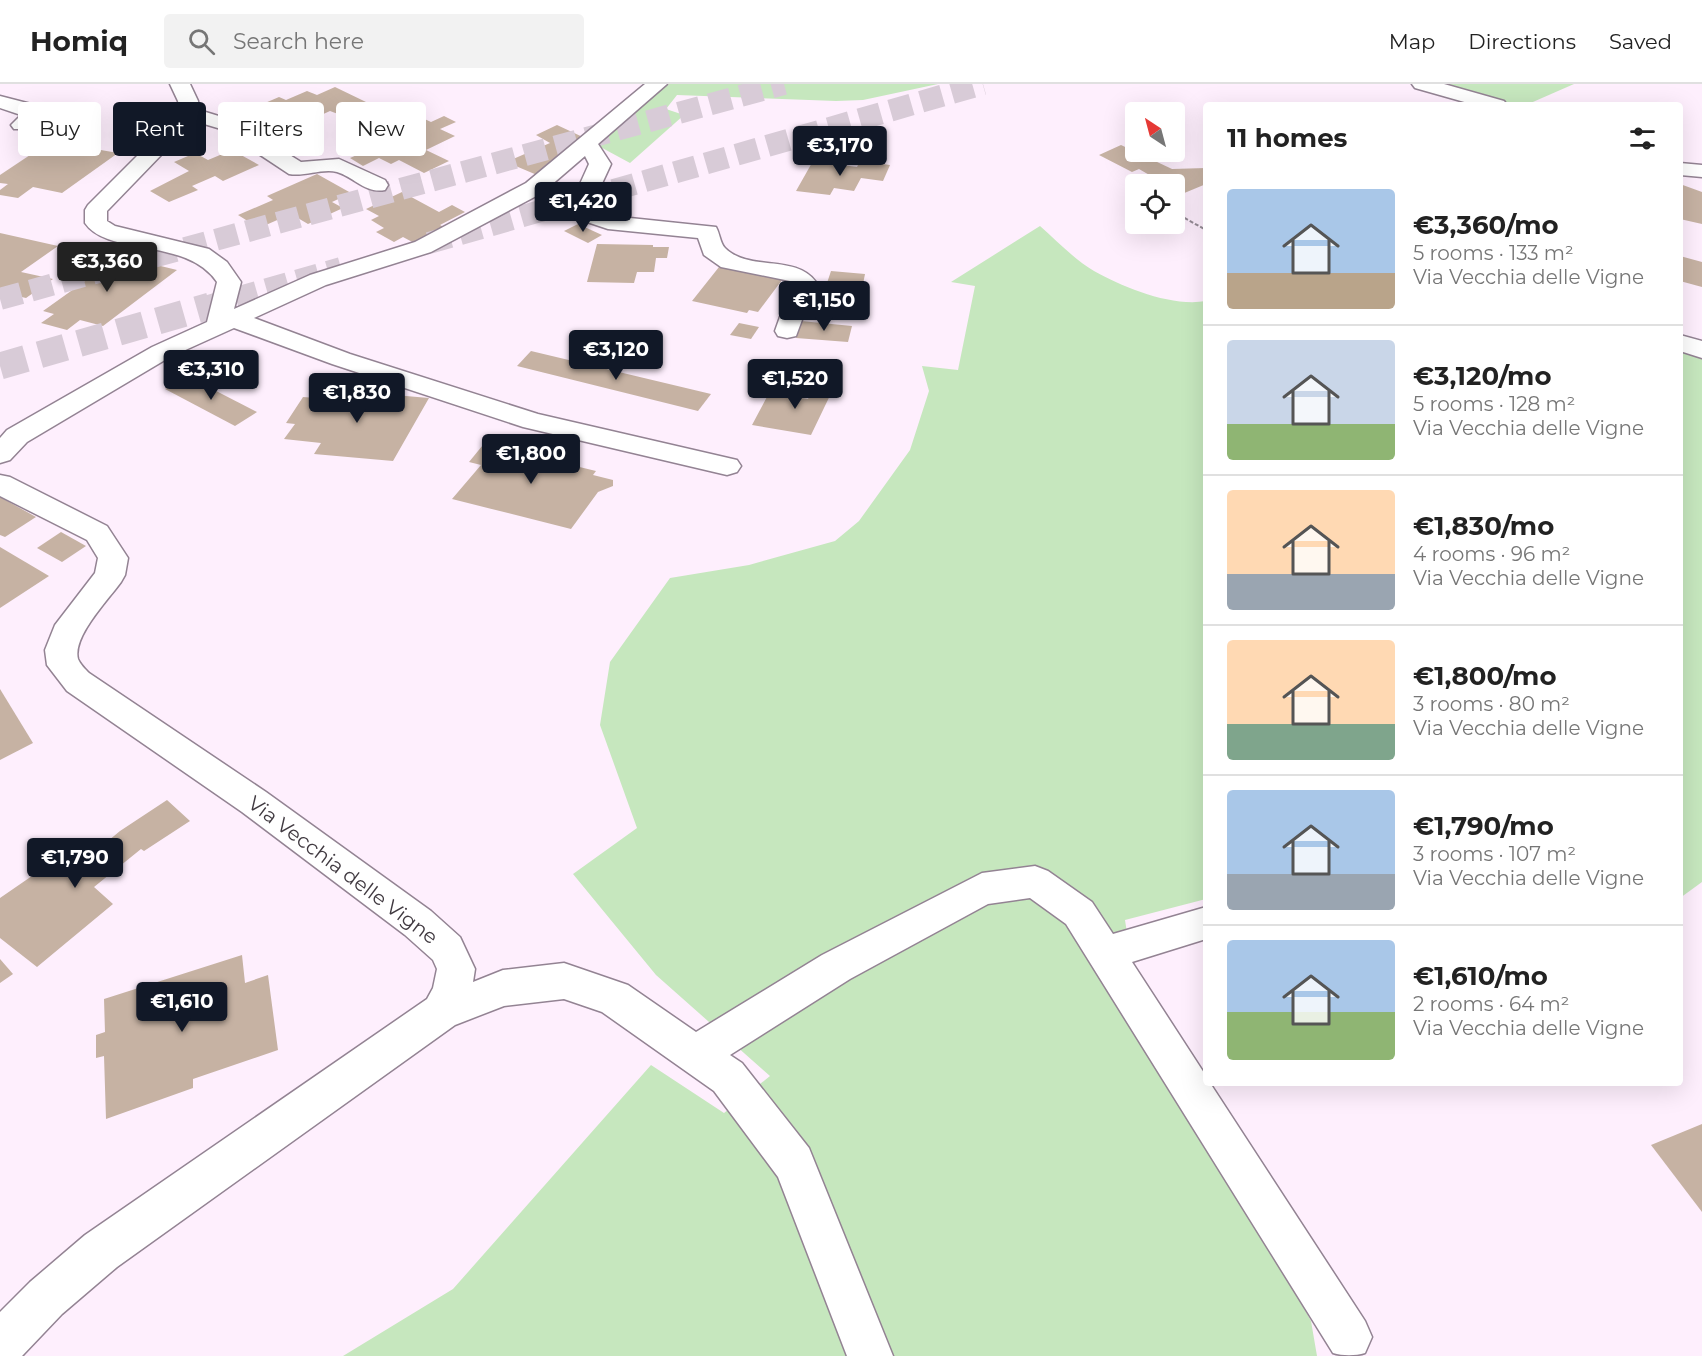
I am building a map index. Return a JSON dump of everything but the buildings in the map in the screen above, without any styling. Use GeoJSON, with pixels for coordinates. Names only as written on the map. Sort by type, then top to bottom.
{"type":"FeatureCollection","features":[{"type":"Feature","properties":{"kind":"street"},"geometry":{"type":"LineString","coordinates":[[180,84],[188,102]]}},
{"type":"Feature","properties":{"kind":"street"},"geometry":{"type":"LineString","coordinates":[[0,454],[17,436],[161,352],[318,280],[423,247],[534,188],[657,84]]}},
{"type":"Feature","properties":{"kind":"street"},"geometry":{"type":"LineString","coordinates":[[1422,84],[1486,102]]}},
{"type":"Feature","properties":{"kind":"street"},"geometry":{"type":"LineString","coordinates":[[618,117],[617,101],[620,93]]}},
{"type":"Feature","properties":{"kind":"street"},"geometry":{"type":"LineString","coordinates":[[0,102],[18,106]]}},
{"type":"Feature","properties":{"kind":"street"},"geometry":{"type":"LineString","coordinates":[[206,119],[228,125],[297,169],[339,165],[377,185]]}},
{"type":"Feature","properties":{"kind":"street"},"geometry":{"type":"LineString","coordinates":[[587,143],[600,164],[581,206],[589,215],[608,222],[708,232],[712,250],[729,262],[798,276],[804,282],[787,331]]}},
{"type":"Feature","properties":{"kind":"street"},"geometry":{"type":"LineString","coordinates":[[149,156],[96,210],[96,223],[107,231],[201,254],[219,267],[229,282],[226,322]]}},
{"type":"Feature","properties":{"kind":"street"},"geometry":{"type":"LineString","coordinates":[[1683,169],[1702,171]]}},
{"type":"Feature","properties":{"kind":"street"},"geometry":{"type":"LineString","coordinates":[[226,322],[532,421],[727,466]]}},
{"type":"Feature","properties":{"kind":"street"},"geometry":{"type":"LineString","coordinates":[[1683,343],[1702,350]]}},
{"type":"Feature","properties":{"kind":"street","name":"Via Vecchia delle Vigne"},"geometry":{"type":"LineString","coordinates":[[0,484],[97,534],[113,558],[110,575],[66,633],[61,650],[63,665],[78,682],[254,802],[418,923],[447,949],[456,969],[452,990],[441,1012]]}},
{"type":"Feature","properties":{"kind":"street"},"geometry":{"type":"LineString","coordinates":[[696,1054],[836,967],[982,889],[1035,882],[1079,913],[1349,1337]]}},
{"type":"Feature","properties":{"kind":"street"},"geometry":{"type":"LineString","coordinates":[[1105,952],[1203,924]]}},
{"type":"Feature","properties":{"kind":"street"},"geometry":{"type":"LineString","coordinates":[[0,1345],[46,1298],[101,1251],[441,1012],[503,988],[564,981],[614,998],[728,1077],[794,1163],[870,1356]]}},
{"type":"Feature","properties":{"kind":"path"},"geometry":{"type":"LineString","coordinates":[[1185,218],[1203,228]]}},
{"type":"Feature","properties":{"kind":"green space"},"geometry":{"type":"Polygon","coordinates":[[[669,84],[938,84],[863,100],[677,95],[666,109],[684,115],[630,163],[593,143],[669,84]]]}},
{"type":"Feature","properties":{"kind":"green space"},"geometry":{"type":"Polygon","coordinates":[[[1437,84],[1574,84],[1533,102],[1498,102],[1437,84]]]}},
{"type":"Feature","properties":{"kind":"green space"},"geometry":{"type":"Polygon","coordinates":[[[1040,226],[1087,267],[1119,284],[1164,299],[1203,301],[1203,900],[1125,920],[1138,1004],[1311,1321],[1317,1356],[343,1356],[453,1289],[651,1065],[724,1113],[770,1076],[656,975],[573,874],[637,828],[600,725],[610,662],[670,578],[749,565],[835,541],[859,521],[910,450],[929,391],[922,366],[958,370],[975,286],[951,282],[1040,226]]]}},
{"type":"Feature","properties":{"kind":"green space"},"geometry":{"type":"Polygon","coordinates":[[[1683,352],[1702,355],[1702,882],[1683,896],[1683,352]]]}},
{"type":"Feature","properties":{"kind":"tunnel"},"geometry":{"type":"LineString","coordinates":[[0,299],[784,84]]}},
{"type":"Feature","properties":{"kind":"tunnel"},"geometry":{"type":"LineString","coordinates":[[429,243],[983,84]]}},
{"type":"Feature","properties":{"kind":"tunnel"},"geometry":{"type":"LineString","coordinates":[[205,307],[341,268]]}},
{"type":"Feature","properties":{"kind":"tunnel"},"geometry":{"type":"LineString","coordinates":[[0,366],[210,306]]}}]}
